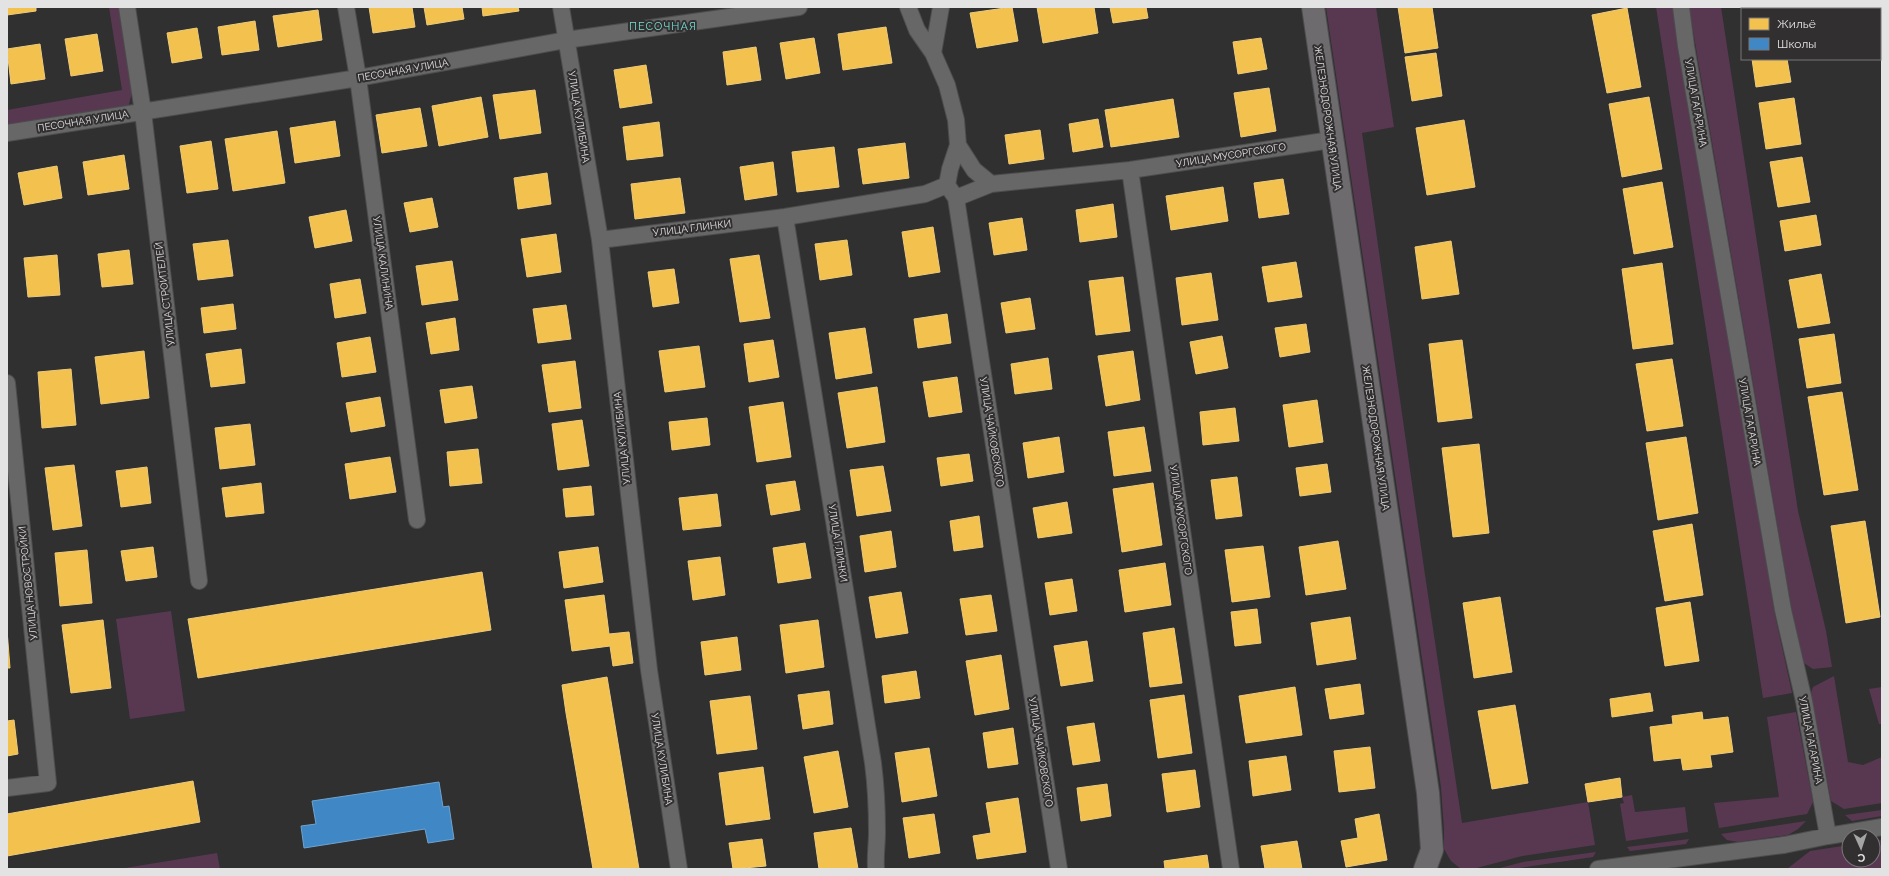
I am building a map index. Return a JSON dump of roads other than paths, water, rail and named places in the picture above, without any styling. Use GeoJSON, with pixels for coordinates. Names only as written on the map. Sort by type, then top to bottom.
{"type":"FeatureCollection","features":[{"type":"Feature","properties":{"kind":"street","name":"УЛИЦА СТРОИТЕЛЕЙ"},"geometry":{"type":"LineString","coordinates":[[127,7],[143,112],[199,581]]}},
{"type":"Feature","properties":{"kind":"street","name":"УЛИЦА КАЛИНИНА"},"geometry":{"type":"LineString","coordinates":[[346,7],[358,78],[417,520]]}},
{"type":"Feature","properties":{"kind":"street","name":"УЛИЦА КУЛИБИНА"},"geometry":{"type":"LineString","coordinates":[[561,7],[600,240],[649,670],[679,869]]}},
{"type":"Feature","properties":{"kind":"street","name":"ПЕСОЧНАЯ УЛИЦА"},"geometry":{"type":"LineString","coordinates":[[7,133],[358,78],[566,40],[799,7]]}},
{"type":"Feature","properties":{"kind":"street","name":"УЛИЦА ЧАЙКОВСКОГО"},"geometry":{"type":"LineString","coordinates":[[908,7],[917,30],[933,53],[947,85],[956,120],[958,145],[950,169],[952,192],[1059,869]]}},
{"type":"Feature","properties":{"kind":"street"},"geometry":{"type":"LineString","coordinates":[[933,53],[941,7]]}},
{"type":"Feature","properties":{"kind":"street","name":"ЖЕЛЕЗНОДОРОЖНАЯ УЛИЦА"},"geometry":{"type":"LineString","coordinates":[[1313,7],[1331,140],[1428,793],[1432,850],[1425,869]]}},
{"type":"Feature","properties":{"kind":"street","name":"УЛИЦА ГАГАРИНА"},"geometry":{"type":"LineString","coordinates":[[1680,7],[1783,610],[1804,701],[1828,836]]}},
{"type":"Feature","properties":{"kind":"street","name":"УЛИЦА МУСОРГСКОГО"},"geometry":{"type":"LineString","coordinates":[[952,192],[991,184],[1130,170],[1331,140]]}},
{"type":"Feature","properties":{"kind":"street"},"geometry":{"type":"LineString","coordinates":[[958,145],[974,170],[991,184]]}},
{"type":"Feature","properties":{"kind":"street","name":"УЛИЦА МУСОРГСКОГО"},"geometry":{"type":"LineString","coordinates":[[1130,170],[1232,869]]}},
{"type":"Feature","properties":{"kind":"street","name":"УЛИЦА ГЛИНКИ"},"geometry":{"type":"LineString","coordinates":[[600,240],[785,217],[925,194],[952,192]]}},
{"type":"Feature","properties":{"kind":"street","name":"УЛИЦА ГЛИНКИ"},"geometry":{"type":"LineString","coordinates":[[785,217],[874,764],[877,834],[875,855],[876,869]]}},
{"type":"Feature","properties":{"kind":"street","name":"УЛИЦА НОВОСТРОЙКИ"},"geometry":{"type":"LineString","coordinates":[[7,383],[48,783],[7,788]]}},
{"type":"Feature","properties":{"kind":"street"},"geometry":{"type":"LineString","coordinates":[[1598,869],[1784,845],[1882,827]]}},
{"type":"Feature","properties":{"kind":"district","name":"ПЕСОЧНАЯ"},"geometry":{"type":"Point","coordinates":[663,26]}}]}
